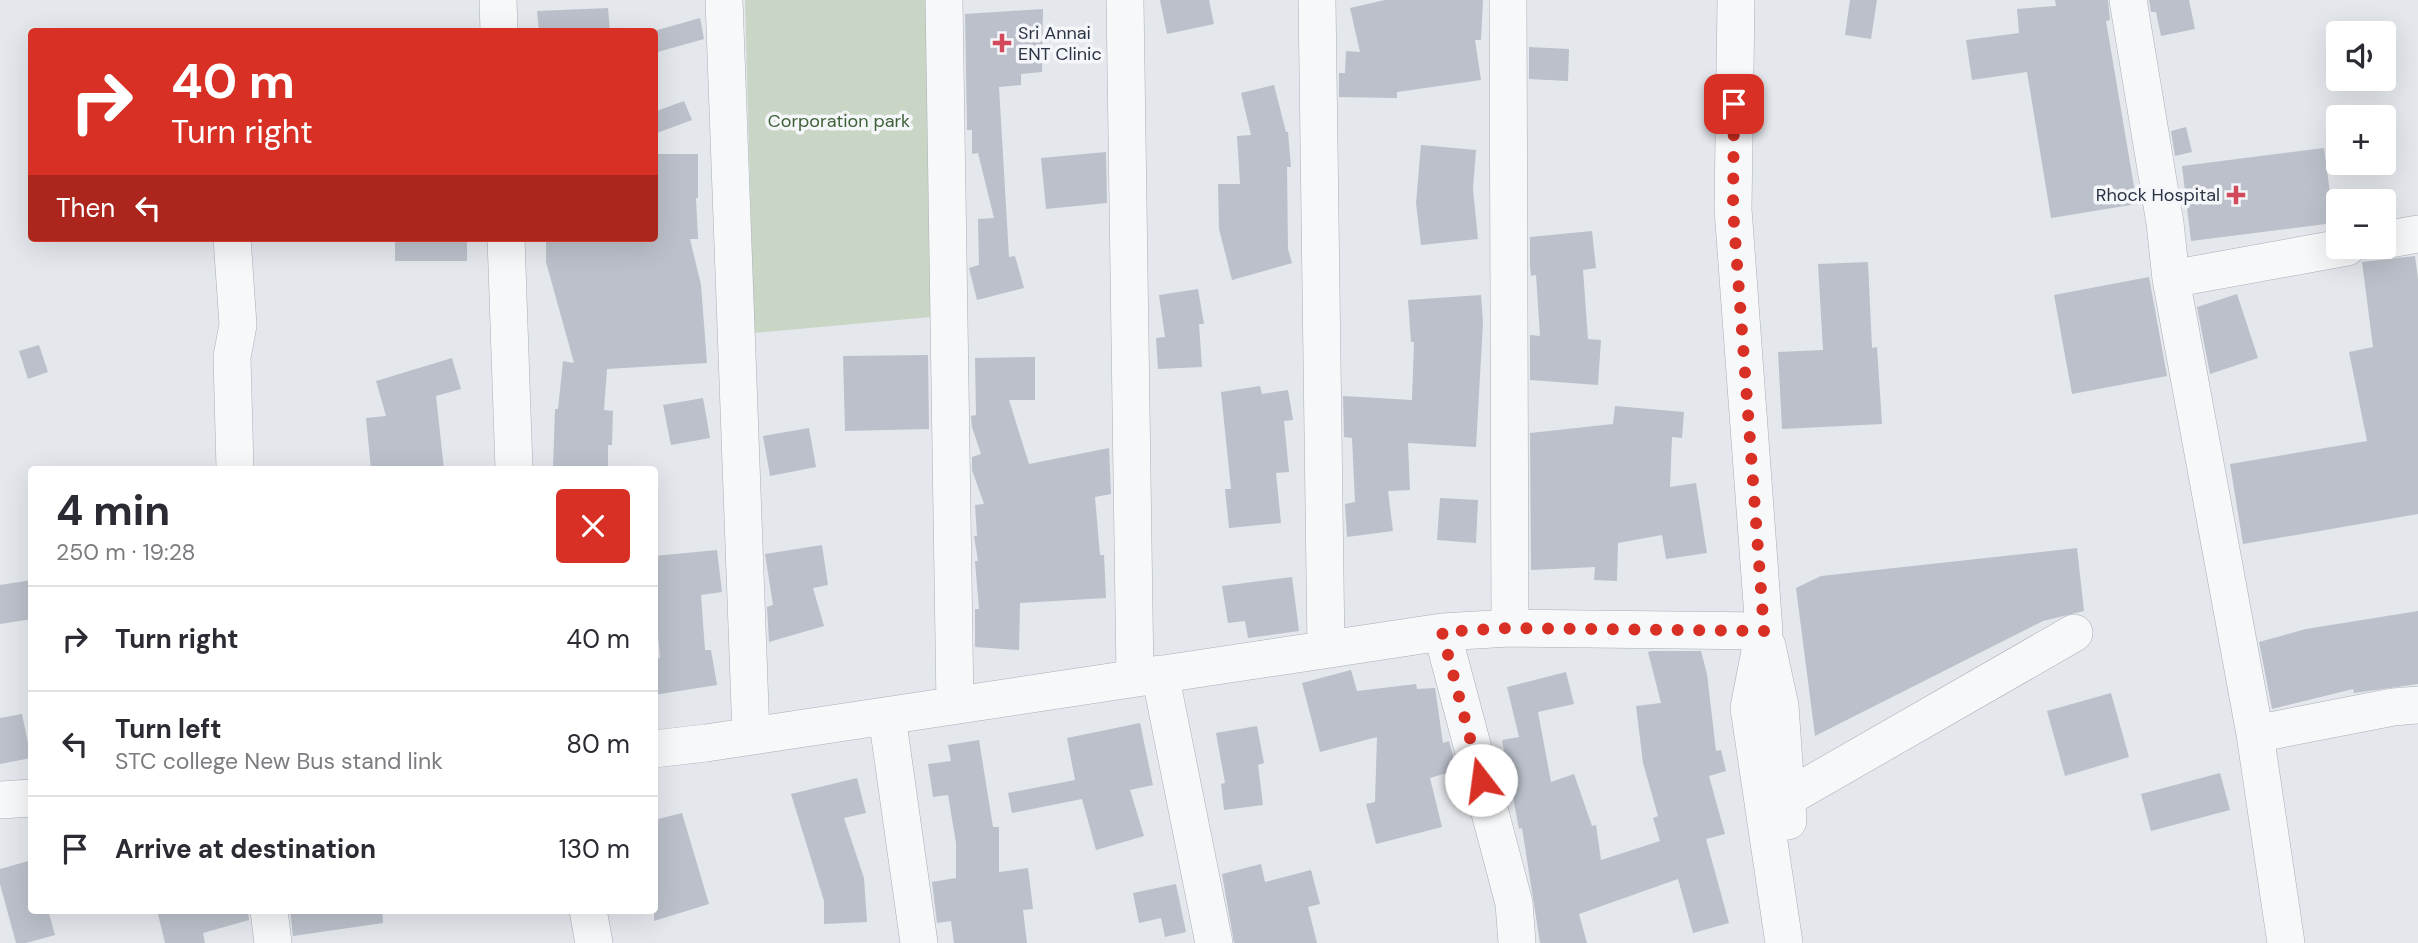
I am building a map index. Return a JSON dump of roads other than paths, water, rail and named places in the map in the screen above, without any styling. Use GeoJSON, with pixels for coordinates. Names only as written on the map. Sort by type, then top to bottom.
{"type":"FeatureCollection","features":[{"type":"Feature","properties":{"kind":"street"},"geometry":{"type":"LineString","coordinates":[[498,0],[499,28]]}},
{"type":"Feature","properties":{"kind":"street"},"geometry":{"type":"LineString","coordinates":[[724,0],[751,736]]}},
{"type":"Feature","properties":{"kind":"street"},"geometry":{"type":"LineString","coordinates":[[944,0],[955,705]]}},
{"type":"Feature","properties":{"kind":"street"},"geometry":{"type":"LineString","coordinates":[[1125,0],[1147,676],[1214,943]]}},
{"type":"Feature","properties":{"kind":"street"},"geometry":{"type":"LineString","coordinates":[[1317,0],[1326,649]]}},
{"type":"Feature","properties":{"kind":"street"},"geometry":{"type":"LineString","coordinates":[[1508,0],[1510,628]]}},
{"type":"Feature","properties":{"kind":"street"},"geometry":{"type":"LineString","coordinates":[[1736,0],[1733,209],[1764,631],[1780,706],[1785,799],[1807,943]]}},
{"type":"Feature","properties":{"kind":"street"},"geometry":{"type":"LineString","coordinates":[[2128,0],[2165,223],[2171,279],[2255,734],[2286,943]]}},
{"type":"Feature","properties":{"kind":"street"},"geometry":{"type":"LineString","coordinates":[[2396,238],[2418,234]]}},
{"type":"Feature","properties":{"kind":"street"},"geometry":{"type":"LineString","coordinates":[[232,242],[237,325],[232,357],[235,466]]}},
{"type":"Feature","properties":{"kind":"street"},"geometry":{"type":"LineString","coordinates":[[506,242],[514,466]]}},
{"type":"Feature","properties":{"kind":"street"},"geometry":{"type":"LineString","coordinates":[[2171,279],[2326,251]]}},
{"type":"Feature","properties":{"kind":"street"},"geometry":{"type":"LineString","coordinates":[[658,748],[1442,632],[1510,628],[1764,631]]}},
{"type":"Feature","properties":{"kind":"street"},"geometry":{"type":"LineString","coordinates":[[1764,631],[1748,708],[1784,943]]}},
{"type":"Feature","properties":{"kind":"street"},"geometry":{"type":"LineString","coordinates":[[1442,632],[1514,903],[1517,943]]}},
{"type":"Feature","properties":{"kind":"street"},"geometry":{"type":"LineString","coordinates":[[1785,799],[2074,633]]}},
{"type":"Feature","properties":{"kind":"street"},"geometry":{"type":"LineString","coordinates":[[2255,734],[2393,707],[2418,705]]}},
{"type":"Feature","properties":{"kind":"street"},"geometry":{"type":"LineString","coordinates":[[887,716],[919,943]]}},
{"type":"Feature","properties":{"kind":"street"},"geometry":{"type":"LineString","coordinates":[[0,800],[28,798]]}},
{"type":"Feature","properties":{"kind":"street"},"geometry":{"type":"LineString","coordinates":[[269,914],[273,943]]}},
{"type":"Feature","properties":{"kind":"street"},"geometry":{"type":"LineString","coordinates":[[590,914],[594,943]]}},
{"type":"Feature","properties":{"kind":"place","name":"Sri Annai ENT Clinic"},"geometry":{"type":"Point","coordinates":[1002,43]}},
{"type":"Feature","properties":{"kind":"place","name":"Rhock Hospital"},"geometry":{"type":"Point","coordinates":[2236,195]}},
{"type":"Feature","properties":{"kind":"park label","name":"Corporation park"},"geometry":{"type":"Point","coordinates":[839,121]}}]}
